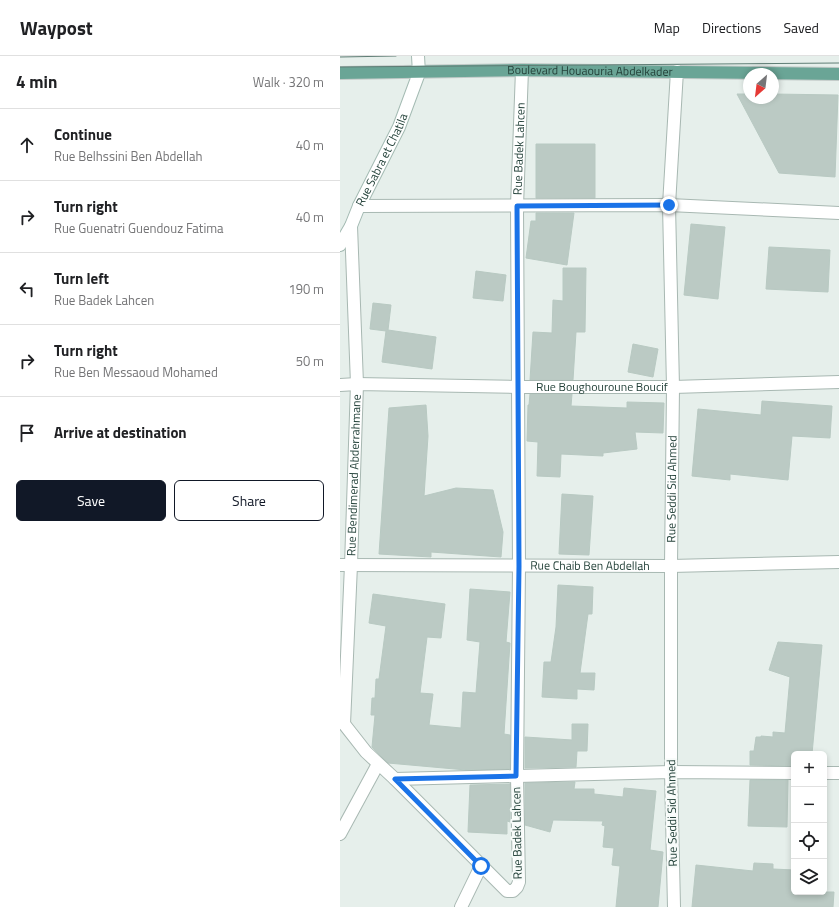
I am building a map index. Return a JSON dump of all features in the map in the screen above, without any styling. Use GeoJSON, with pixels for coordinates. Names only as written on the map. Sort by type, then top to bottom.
{"type":"FeatureCollection","features":[{"type":"Feature","properties":{"kind":"main road","name":"Boulevard Houaouria Abdelkader"},"geometry":{"type":"LineString","coordinates":[[340,73],[419,73],[522,70],[839,74]]}},
{"type":"Feature","properties":{"kind":"street"},"geometry":{"type":"LineString","coordinates":[[418,56],[419,73]]}},
{"type":"Feature","properties":{"kind":"street","name":"Rue Badek Lahcen"},"geometry":{"type":"LineString","coordinates":[[481,866],[507,891],[513,891],[517,887],[519,882],[516,776],[519,566],[517,206],[522,70]]}},
{"type":"Feature","properties":{"kind":"street","name":"Rue Seddi Sid Ahmed"},"geometry":{"type":"LineString","coordinates":[[674,907],[671,772],[673,387],[669,205],[677,72]]}},
{"type":"Feature","properties":{"kind":"street","name":"Rue Sabra et Chatila"},"geometry":{"type":"LineString","coordinates":[[340,245],[351,226],[399,127],[419,73]]}},
{"type":"Feature","properties":{"kind":"street"},"geometry":{"type":"LineString","coordinates":[[360,206],[669,205],[839,213]]}},
{"type":"Feature","properties":{"kind":"street","name":"Rue Bendimerad Abderrahmane"},"geometry":{"type":"LineString","coordinates":[[342,723],[346,565],[357,384],[351,226]]}},
{"type":"Feature","properties":{"kind":"street","name":"Rue Boughouroune Boucif"},"geometry":{"type":"LineString","coordinates":[[340,385],[673,387],[839,382]]}},
{"type":"Feature","properties":{"kind":"street","name":"Rue Chaib Ben Abdellah"},"geometry":{"type":"LineString","coordinates":[[346,565],[671,566],[839,562]]}},
{"type":"Feature","properties":{"kind":"street"},"geometry":{"type":"LineString","coordinates":[[342,723],[366,752],[395,779],[481,866],[461,907]]}},
{"type":"Feature","properties":{"kind":"street"},"geometry":{"type":"LineString","coordinates":[[340,834],[378,764]]}},
{"type":"Feature","properties":{"kind":"street"},"geometry":{"type":"LineString","coordinates":[[395,779],[671,772],[791,773]]}},
{"type":"Feature","properties":{"kind":"street"},"geometry":{"type":"LineString","coordinates":[[827,773],[839,773]]}},
{"type":"Feature","properties":{"kind":"building"},"geometry":{"type":"Polygon","coordinates":[[[737,94],[743,94],[743,104],[779,104],[779,94],[838,95],[835,177],[779,173],[737,94]]]}},
{"type":"Feature","properties":{"kind":"building"},"geometry":{"type":"Polygon","coordinates":[[[536,144],[595,144],[595,198],[536,198],[536,144]]]}},
{"type":"Feature","properties":{"kind":"building"},"geometry":{"type":"Polygon","coordinates":[[[536,213],[574,213],[567,265],[526,258],[531,221],[536,221],[536,213]]]}},
{"type":"Feature","properties":{"kind":"building"},"geometry":{"type":"Polygon","coordinates":[[[691,224],[725,227],[718,299],[684,295],[691,224]]]}},
{"type":"Feature","properties":{"kind":"building"},"geometry":{"type":"Polygon","coordinates":[[[769,247],[830,250],[828,292],[766,289],[769,247]]]}},
{"type":"Feature","properties":{"kind":"building"},"geometry":{"type":"Polygon","coordinates":[[[563,268],[586,268],[585,332],[576,332],[573,380],[530,380],[533,332],[552,333],[553,300],[563,301],[563,268]]]}},
{"type":"Feature","properties":{"kind":"building"},"geometry":{"type":"Polygon","coordinates":[[[476,271],[506,275],[503,301],[473,298],[476,271]]]}},
{"type":"Feature","properties":{"kind":"building"},"geometry":{"type":"Polygon","coordinates":[[[373,303],[391,305],[388,330],[436,337],[432,369],[382,362],[386,331],[370,329],[373,303]]]}},
{"type":"Feature","properties":{"kind":"building"},"geometry":{"type":"Polygon","coordinates":[[[633,344],[658,349],[653,377],[628,372],[633,344]]]}},
{"type":"Feature","properties":{"kind":"building"},"geometry":{"type":"Polygon","coordinates":[[[530,394],[572,394],[571,406],[627,408],[627,402],[664,403],[663,433],[635,432],[637,449],[603,453],[603,456],[561,454],[560,477],[537,476],[538,442],[527,441],[528,405],[530,394]]]}},
{"type":"Feature","properties":{"kind":"building"},"geometry":{"type":"Polygon","coordinates":[[[762,401],[832,406],[830,438],[792,436],[788,480],[730,474],[730,480],[692,476],[698,409],[761,415],[762,401]]]}},
{"type":"Feature","properties":{"kind":"building"},"geometry":{"type":"Polygon","coordinates":[[[426,405],[428,436],[424,496],[456,488],[493,490],[503,532],[501,557],[431,552],[431,557],[379,554],[389,408],[426,405]]]}},
{"type":"Feature","properties":{"kind":"building"},"geometry":{"type":"Polygon","coordinates":[[[562,494],[593,496],[589,555],[559,554],[562,494]]]}},
{"type":"Feature","properties":{"kind":"building"},"geometry":{"type":"Polygon","coordinates":[[[558,585],[593,587],[592,614],[588,614],[580,673],[595,673],[594,690],[577,689],[577,699],[542,697],[544,662],[551,662],[556,627],[558,585]]]}},
{"type":"Feature","properties":{"kind":"building"},"geometry":{"type":"Polygon","coordinates":[[[470,589],[510,592],[506,642],[510,643],[504,734],[510,735],[510,769],[466,770],[388,763],[372,747],[375,715],[371,715],[372,698],[375,698],[376,679],[379,679],[386,626],[369,623],[373,594],[445,604],[441,638],[427,637],[420,693],[433,694],[429,725],[461,728],[463,692],[476,693],[480,642],[467,640],[470,589]]]}},
{"type":"Feature","properties":{"kind":"building"},"geometry":{"type":"Polygon","coordinates":[[[778,642],[822,645],[812,751],[791,751],[791,766],[750,765],[750,751],[754,751],[756,737],[773,737],[773,732],[785,733],[790,677],[769,670],[778,642]]]}},
{"type":"Feature","properties":{"kind":"building"},"geometry":{"type":"Polygon","coordinates":[[[572,724],[588,724],[587,751],[577,751],[576,767],[525,768],[525,737],[572,740],[572,724]]]}},
{"type":"Feature","properties":{"kind":"building"},"geometry":{"type":"Polygon","coordinates":[[[750,780],[788,780],[787,827],[748,826],[750,780]]]}},
{"type":"Feature","properties":{"kind":"building"},"geometry":{"type":"Polygon","coordinates":[[[575,782],[574,789],[594,789],[594,794],[623,797],[624,788],[656,791],[650,850],[663,852],[658,907],[616,907],[620,866],[612,865],[614,848],[603,847],[605,826],[602,825],[603,821],[553,820],[550,832],[525,825],[525,783],[575,782]]]}},
{"type":"Feature","properties":{"kind":"building"},"geometry":{"type":"Polygon","coordinates":[[[510,784],[510,822],[507,821],[507,834],[468,832],[470,785],[510,784]]]}},
{"type":"Feature","properties":{"kind":"building"},"geometry":{"type":"Polygon","coordinates":[[[754,863],[773,864],[773,869],[791,870],[791,895],[827,895],[827,892],[834,892],[833,907],[692,907],[696,865],[753,871],[754,863]]]}},
{"type":"Feature","properties":{"kind":"tram line"},"geometry":{"type":"LineString","coordinates":[[340,57],[396,56]]}},
{"type":"Feature","properties":{"kind":"tram line"},"geometry":{"type":"LineString","coordinates":[[340,67],[839,63]]}},
{"type":"Feature","properties":{"kind":"route"},"geometry":{"type":"LineString","coordinates":[[481,866],[395,779],[516,776],[519,566],[517,206],[669,205]]}}]}
